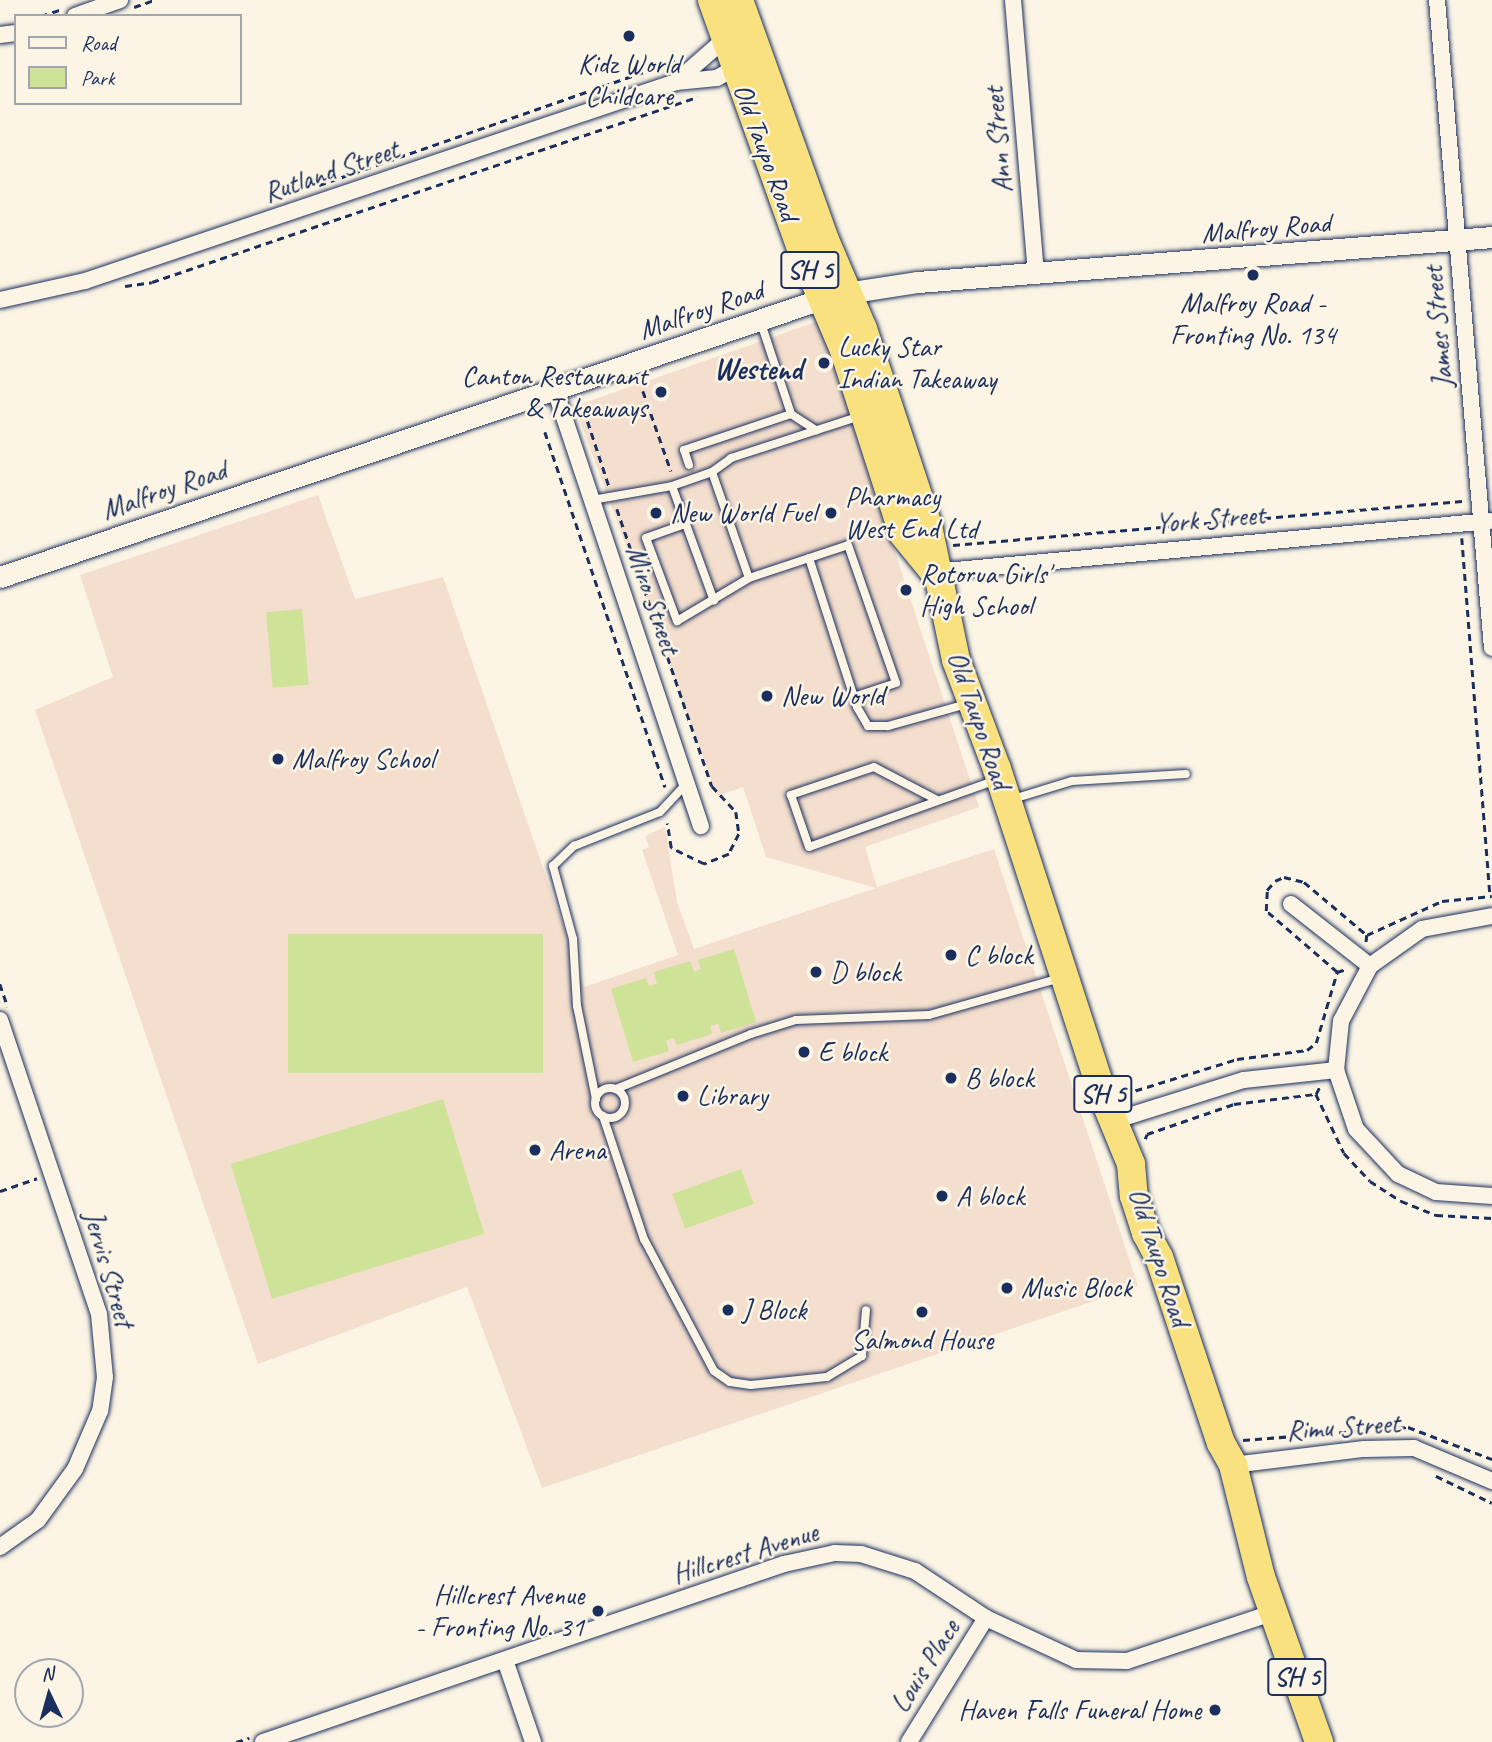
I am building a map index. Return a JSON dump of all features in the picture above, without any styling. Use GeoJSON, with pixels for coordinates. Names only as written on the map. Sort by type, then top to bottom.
{"type":"FeatureCollection","features":[{"type":"Feature","properties":{"kind":"highway","name":"Old Taupo Road"},"geometry":{"type":"LineString","coordinates":[[712,0],[725,39],[746,61]]}},
{"type":"Feature","properties":{"kind":"highway","name":"Old Taupo Road"},"geometry":{"type":"LineString","coordinates":[[739,0],[746,61],[834,296],[928,526],[934,572],[970,702],[1003,790],[1103,1096],[1120,1107],[1146,1233],[1159,1257],[1222,1443],[1233,1465],[1272,1613],[1319,1742]]}},
{"type":"Feature","properties":{"kind":"highway","name":"Old Taupo Road"},"geometry":{"type":"LineString","coordinates":[[834,296],[903,534],[934,572]]}},
{"type":"Feature","properties":{"kind":"main road","name":"Malfroy Road"},"geometry":{"type":"LineString","coordinates":[[0,577],[834,296],[918,282],[1037,276],[1492,237]]}},
{"type":"Feature","properties":{"kind":"street"},"geometry":{"type":"LineString","coordinates":[[81,14],[120,0]]}},
{"type":"Feature","properties":{"kind":"street","name":"Ann Street"},"geometry":{"type":"LineString","coordinates":[[1013,0],[1037,276]]}},
{"type":"Feature","properties":{"kind":"street","name":"James Street"},"geometry":{"type":"LineString","coordinates":[[1437,0],[1457,240],[1487,521],[1492,648]]}},
{"type":"Feature","properties":{"kind":"street","name":"Rutland Street"},"geometry":{"type":"LineString","coordinates":[[676,82],[725,39]]}},
{"type":"Feature","properties":{"kind":"street","name":"Rutland Street"},"geometry":{"type":"LineString","coordinates":[[0,300],[85,281],[676,82],[717,78],[746,61]]}},
{"type":"Feature","properties":{"kind":"street","name":"Miro Street"},"geometry":{"type":"LineString","coordinates":[[555,390],[701,826]]}},
{"type":"Feature","properties":{"kind":"street","name":"York Street"},"geometry":{"type":"LineString","coordinates":[[934,572],[1487,521]]}},
{"type":"Feature","properties":{"kind":"street"},"geometry":{"type":"LineString","coordinates":[[1292,904],[1370,966]]}},
{"type":"Feature","properties":{"kind":"street"},"geometry":{"type":"LineString","coordinates":[[1492,916],[1422,929],[1370,966],[1341,1021],[1336,1070],[1356,1129],[1390,1167],[1436,1192],[1492,1196]]}},
{"type":"Feature","properties":{"kind":"street","name":"Jervis Street"},"geometry":{"type":"LineString","coordinates":[[0,1547],[38,1520],[75,1469],[100,1411],[105,1377],[99,1314],[4,1015]]}},
{"type":"Feature","properties":{"kind":"street"},"geometry":{"type":"LineString","coordinates":[[1120,1107],[1244,1080],[1336,1070]]}},
{"type":"Feature","properties":{"kind":"street","name":"Rimu Street"},"geometry":{"type":"LineString","coordinates":[[1233,1465],[1364,1449],[1414,1448],[1492,1480]]}},
{"type":"Feature","properties":{"kind":"street","name":"Hillcrest Avenue"},"geometry":{"type":"LineString","coordinates":[[262,1738],[505,1660],[784,1564],[835,1553],[861,1554],[915,1572],[986,1618],[1054,1652],[1104,1663],[1151,1655],[1272,1613]]}},
{"type":"Feature","properties":{"kind":"street","name":"Louis Place"},"geometry":{"type":"LineString","coordinates":[[909,1742],[986,1618]]}},
{"type":"Feature","properties":{"kind":"street"},"geometry":{"type":"LineString","coordinates":[[505,1660],[533,1742]]}},
{"type":"Feature","properties":{"kind":"lane"},"geometry":{"type":"LineString","coordinates":[[760,320],[791,414],[816,430]]}},
{"type":"Feature","properties":{"kind":"lane"},"geometry":{"type":"LineString","coordinates":[[689,464],[684,450],[791,414]]}},
{"type":"Feature","properties":{"kind":"lane"},"geometry":{"type":"LineString","coordinates":[[592,500],[672,486],[712,472],[731,458],[867,414]]}},
{"type":"Feature","properties":{"kind":"lane"},"geometry":{"type":"LineString","coordinates":[[712,472],[749,578]]}},
{"type":"Feature","properties":{"kind":"lane"},"geometry":{"type":"LineString","coordinates":[[672,486],[714,601]]}},
{"type":"Feature","properties":{"kind":"lane"},"geometry":{"type":"LineString","coordinates":[[685,524],[646,538],[677,621],[749,578],[848,545],[896,682],[854,697]]}},
{"type":"Feature","properties":{"kind":"lane"},"geometry":{"type":"LineString","coordinates":[[809,558],[862,719],[878,728],[970,702]]}},
{"type":"Feature","properties":{"kind":"lane"},"geometry":{"type":"LineString","coordinates":[[937,800],[874,767],[791,795],[809,847],[937,800],[1072,781],[1186,775]]}},
{"type":"Feature","properties":{"kind":"lane"},"geometry":{"type":"LineString","coordinates":[[687,782],[671,804],[574,846],[553,866],[573,939],[577,1006],[596,1099],[644,1239],[714,1371],[730,1382],[751,1385],[800,1383],[836,1373],[862,1356],[866,1310]]}},
{"type":"Feature","properties":{"kind":"lane"},"geometry":{"type":"LineString","coordinates":[[596,1099],[601,1091],[616,1089],[751,1034],[796,1020],[929,1015],[1063,977]]}},
{"type":"Feature","properties":{"kind":"lane"},"geometry":{"type":"LineString","coordinates":[[603,1116],[612,1118],[624,1110],[623,1096],[616,1089]]}},
{"type":"Feature","properties":{"kind":"path"},"geometry":{"type":"LineString","coordinates":[[113,288],[152,282],[707,94]]}},
{"type":"Feature","properties":{"kind":"path"},"geometry":{"type":"LineString","coordinates":[[643,391],[671,471]]}},
{"type":"Feature","properties":{"kind":"path"},"geometry":{"type":"LineString","coordinates":[[545,432],[671,804]]}},
{"type":"Feature","properties":{"kind":"path"},"geometry":{"type":"LineString","coordinates":[[950,546],[1469,501]]}},
{"type":"Feature","properties":{"kind":"path"},"geometry":{"type":"LineString","coordinates":[[1367,934],[1416,909],[1491,895],[1462,534]]}},
{"type":"Feature","properties":{"kind":"path"},"geometry":{"type":"LineString","coordinates":[[1317,1056],[1312,1047],[1337,972],[1346,968]]}},
{"type":"Feature","properties":{"kind":"path"},"geometry":{"type":"LineString","coordinates":[[0,984],[4,1015]]}},
{"type":"Feature","properties":{"kind":"path"},"geometry":{"type":"LineString","coordinates":[[1120,1107],[1237,1059],[1312,1047]]}},
{"type":"Feature","properties":{"kind":"path"},"geometry":{"type":"LineString","coordinates":[[1142,1145],[1147,1134],[1234,1104],[1316,1094],[1321,1086]]}},
{"type":"Feature","properties":{"kind":"path"},"geometry":{"type":"LineString","coordinates":[[0,1191],[53,1172]]}},
{"type":"Feature","properties":{"kind":"path"},"geometry":{"type":"LineString","coordinates":[[1424,1471],[1492,1503]]}},
{"type":"Feature","properties":{"kind":"path"},"geometry":{"type":"LineString","coordinates":[[236,1742],[262,1738]]}},
{"type":"Feature","properties":{"kind":"shaded area"},"geometry":{"type":"Polygon","coordinates":[[[819,321],[979,807],[865,847],[877,887],[994,849],[1138,1286],[542,1488],[467,1287],[258,1364],[35,710],[113,677],[80,575],[318,495],[355,599],[443,577],[584,987],[678,955],[642,850],[649,847],[645,836],[665,827],[677,902],[694,949],[876,888],[766,857],[743,787],[717,796],[575,406],[819,321]]]}},
{"type":"Feature","properties":{"kind":"green space"},"geometry":{"type":"Polygon","coordinates":[[[302,609],[309,685],[273,688],[266,612],[302,609]]]}},
{"type":"Feature","properties":{"kind":"green space"},"geometry":{"type":"Polygon","coordinates":[[[288,934],[543,934],[543,1073],[288,1073],[288,934]]]}},
{"type":"Feature","properties":{"kind":"green space"},"geometry":{"type":"Polygon","coordinates":[[[734,949],[756,1022],[721,1033],[718,1024],[710,1026],[712,1034],[677,1045],[674,1038],[666,1041],[669,1051],[633,1062],[611,989],[646,978],[649,986],[657,984],[654,972],[690,961],[694,972],[701,969],[698,960],[734,949]]]}},
{"type":"Feature","properties":{"kind":"green space"},"geometry":{"type":"Polygon","coordinates":[[[443,1099],[484,1234],[272,1299],[231,1164],[443,1099]]]}},
{"type":"Feature","properties":{"kind":"green space"},"geometry":{"type":"Polygon","coordinates":[[[741,1169],[754,1204],[685,1229],[672,1194],[741,1169]]]}},
{"type":"Feature","properties":{"kind":"place","name":"Kidz World Childcare"},"geometry":{"type":"Point","coordinates":[629,36]}},
{"type":"Feature","properties":{"kind":"place","name":"Malfroy Road - Fronting No. 134"},"geometry":{"type":"Point","coordinates":[1253,275]}},
{"type":"Feature","properties":{"kind":"place","name":"Lucky Star Indian Takeaway"},"geometry":{"type":"Point","coordinates":[824,363]}},
{"type":"Feature","properties":{"kind":"place","name":"Canton Restaurant & Takeaways"},"geometry":{"type":"Point","coordinates":[661,392]}},
{"type":"Feature","properties":{"kind":"place","name":"New World Fuel"},"geometry":{"type":"Point","coordinates":[656,513]}},
{"type":"Feature","properties":{"kind":"place","name":"Pharmacy West End Ltd"},"geometry":{"type":"Point","coordinates":[831,513]}},
{"type":"Feature","properties":{"kind":"place","name":"Rotorua Girls' High School"},"geometry":{"type":"Point","coordinates":[906,590]}},
{"type":"Feature","properties":{"kind":"place","name":"New World"},"geometry":{"type":"Point","coordinates":[767,696]}},
{"type":"Feature","properties":{"kind":"place","name":"Malfroy School"},"geometry":{"type":"Point","coordinates":[278,759]}},
{"type":"Feature","properties":{"kind":"place","name":"C block"},"geometry":{"type":"Point","coordinates":[951,955]}},
{"type":"Feature","properties":{"kind":"place","name":"D block"},"geometry":{"type":"Point","coordinates":[816,972]}},
{"type":"Feature","properties":{"kind":"place","name":"E block"},"geometry":{"type":"Point","coordinates":[804,1052]}},
{"type":"Feature","properties":{"kind":"place","name":"B block"},"geometry":{"type":"Point","coordinates":[951,1078]}},
{"type":"Feature","properties":{"kind":"place","name":"Library"},"geometry":{"type":"Point","coordinates":[683,1096]}},
{"type":"Feature","properties":{"kind":"place","name":"Arena"},"geometry":{"type":"Point","coordinates":[535,1150]}},
{"type":"Feature","properties":{"kind":"place","name":"A block"},"geometry":{"type":"Point","coordinates":[942,1196]}},
{"type":"Feature","properties":{"kind":"place","name":"Music Block"},"geometry":{"type":"Point","coordinates":[1007,1288]}},
{"type":"Feature","properties":{"kind":"place","name":"J Block"},"geometry":{"type":"Point","coordinates":[728,1310]}},
{"type":"Feature","properties":{"kind":"place","name":"Salmond House"},"geometry":{"type":"Point","coordinates":[922,1312]}},
{"type":"Feature","properties":{"kind":"place","name":"Hillcrest Avenue - Fronting No. 31"},"geometry":{"type":"Point","coordinates":[598,1611]}},
{"type":"Feature","properties":{"kind":"place","name":"Haven Falls Funeral Home"},"geometry":{"type":"Point","coordinates":[1215,1710]}},
{"type":"Feature","properties":{"kind":"district","name":"Westend"},"geometry":{"type":"Point","coordinates":[758,369]}}]}
